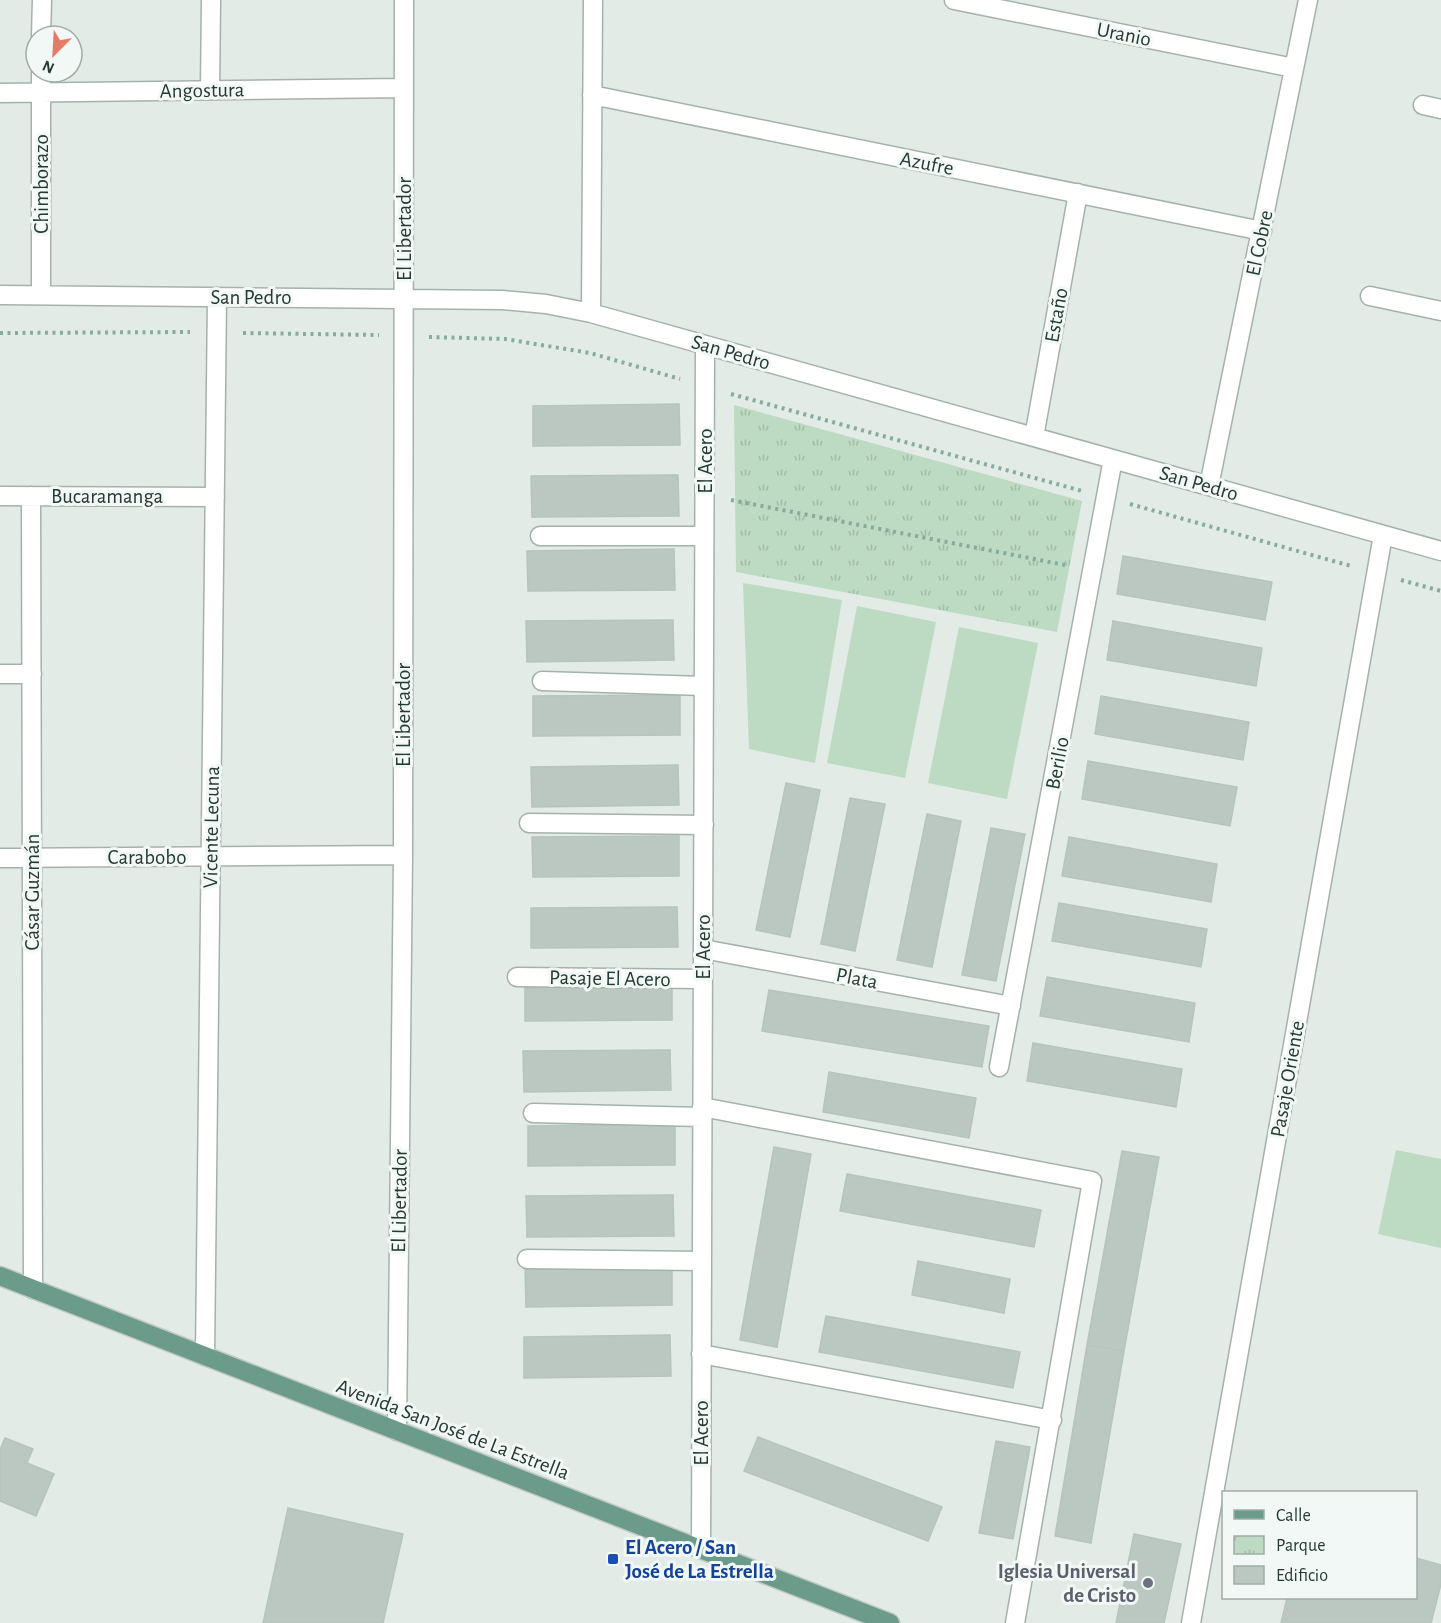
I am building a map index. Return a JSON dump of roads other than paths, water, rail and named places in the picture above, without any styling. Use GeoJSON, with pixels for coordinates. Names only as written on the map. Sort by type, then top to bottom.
{"type":"FeatureCollection","features":[{"type":"Feature","properties":{"kind":"main road","name":"Avenida San José de La Estrella"},"geometry":{"type":"LineString","coordinates":[[0,1276],[890,1623]]}},
{"type":"Feature","properties":{"kind":"street"},"geometry":{"type":"LineString","coordinates":[[41,24],[42,0]]}},
{"type":"Feature","properties":{"kind":"street"},"geometry":{"type":"LineString","coordinates":[[210,90],[211,0]]}},
{"type":"Feature","properties":{"kind":"street","name":"El Libertador"},"geometry":{"type":"LineString","coordinates":[[397,1431],[403,855],[404,0]]}},
{"type":"Feature","properties":{"kind":"street"},"geometry":{"type":"LineString","coordinates":[[591,313],[593,0]]}},
{"type":"Feature","properties":{"kind":"street","name":"Uranio"},"geometry":{"type":"LineString","coordinates":[[954,0],[1294,68]]}},
{"type":"Feature","properties":{"kind":"street","name":"El Cobre"},"geometry":{"type":"LineString","coordinates":[[1209,486],[1308,0]]}},
{"type":"Feature","properties":{"kind":"street","name":"Chimborazo"},"geometry":{"type":"LineString","coordinates":[[41,84],[41,295]]}},
{"type":"Feature","properties":{"kind":"street","name":"Angostura"},"geometry":{"type":"LineString","coordinates":[[0,93],[404,88]]}},
{"type":"Feature","properties":{"kind":"street","name":"Azufre"},"geometry":{"type":"LineString","coordinates":[[592,95],[1262,231]]}},
{"type":"Feature","properties":{"kind":"street","name":"Estaño"},"geometry":{"type":"LineString","coordinates":[[1034,437],[1078,193]]}},
{"type":"Feature","properties":{"kind":"street","name":"San Pedro"},"geometry":{"type":"LineString","coordinates":[[0,295],[404,298],[502,300],[546,304],[591,313],[1441,551]]}},
{"type":"Feature","properties":{"kind":"street"},"geometry":{"type":"LineString","coordinates":[[1370,296],[1441,311]]}},
{"type":"Feature","properties":{"kind":"street","name":"Vicente Lecuna"},"geometry":{"type":"LineString","coordinates":[[206,1356],[217,297]]}},
{"type":"Feature","properties":{"kind":"street","name":"El Acero"},"geometry":{"type":"LineString","coordinates":[[701,1549],[705,345]]}},
{"type":"Feature","properties":{"kind":"street","name":"Berilio"},"geometry":{"type":"LineString","coordinates":[[999,1067],[1113,459]]}},
{"type":"Feature","properties":{"kind":"street","name":"Bucaramanga"},"geometry":{"type":"LineString","coordinates":[[0,496],[215,497]]}},
{"type":"Feature","properties":{"kind":"street","name":"Cásar Guzmán"},"geometry":{"type":"LineString","coordinates":[[31,496],[33,1289]]}},
{"type":"Feature","properties":{"kind":"street","name":"Pasaje Oriente"},"geometry":{"type":"LineString","coordinates":[[1191,1623],[1383,535]]}},
{"type":"Feature","properties":{"kind":"street"},"geometry":{"type":"LineString","coordinates":[[540,536],[705,536]]}},
{"type":"Feature","properties":{"kind":"street"},"geometry":{"type":"LineString","coordinates":[[0,674],[32,674]]}},
{"type":"Feature","properties":{"kind":"street"},"geometry":{"type":"LineString","coordinates":[[542,681],[704,686]]}},
{"type":"Feature","properties":{"kind":"street"},"geometry":{"type":"LineString","coordinates":[[529,823],[704,825]]}},
{"type":"Feature","properties":{"kind":"street","name":"Carabobo"},"geometry":{"type":"LineString","coordinates":[[0,858],[403,855]]}},
{"type":"Feature","properties":{"kind":"street","name":"Plata"},"geometry":{"type":"LineString","coordinates":[[703,949],[1011,1006]]}},
{"type":"Feature","properties":{"kind":"street","name":"Pasaje El Acero"},"geometry":{"type":"LineString","coordinates":[[518,977],[703,979]]}},
{"type":"Feature","properties":{"kind":"street"},"geometry":{"type":"LineString","coordinates":[[533,1113],[702,1112],[1091,1179],[1093,1187],[1015,1623]]}},
{"type":"Feature","properties":{"kind":"street"},"geometry":{"type":"LineString","coordinates":[[527,1259],[701,1261]]}},
{"type":"Feature","properties":{"kind":"street"},"geometry":{"type":"LineString","coordinates":[[701,1354],[1052,1420]]}},
{"type":"Feature","properties":{"kind":"place","name":"El Acero / San José de La Estrella"},"geometry":{"type":"Point","coordinates":[613,1559]}},
{"type":"Feature","properties":{"kind":"place","name":"Iglesia Universal de Cristo"},"geometry":{"type":"Point","coordinates":[1148,1583]}}]}
